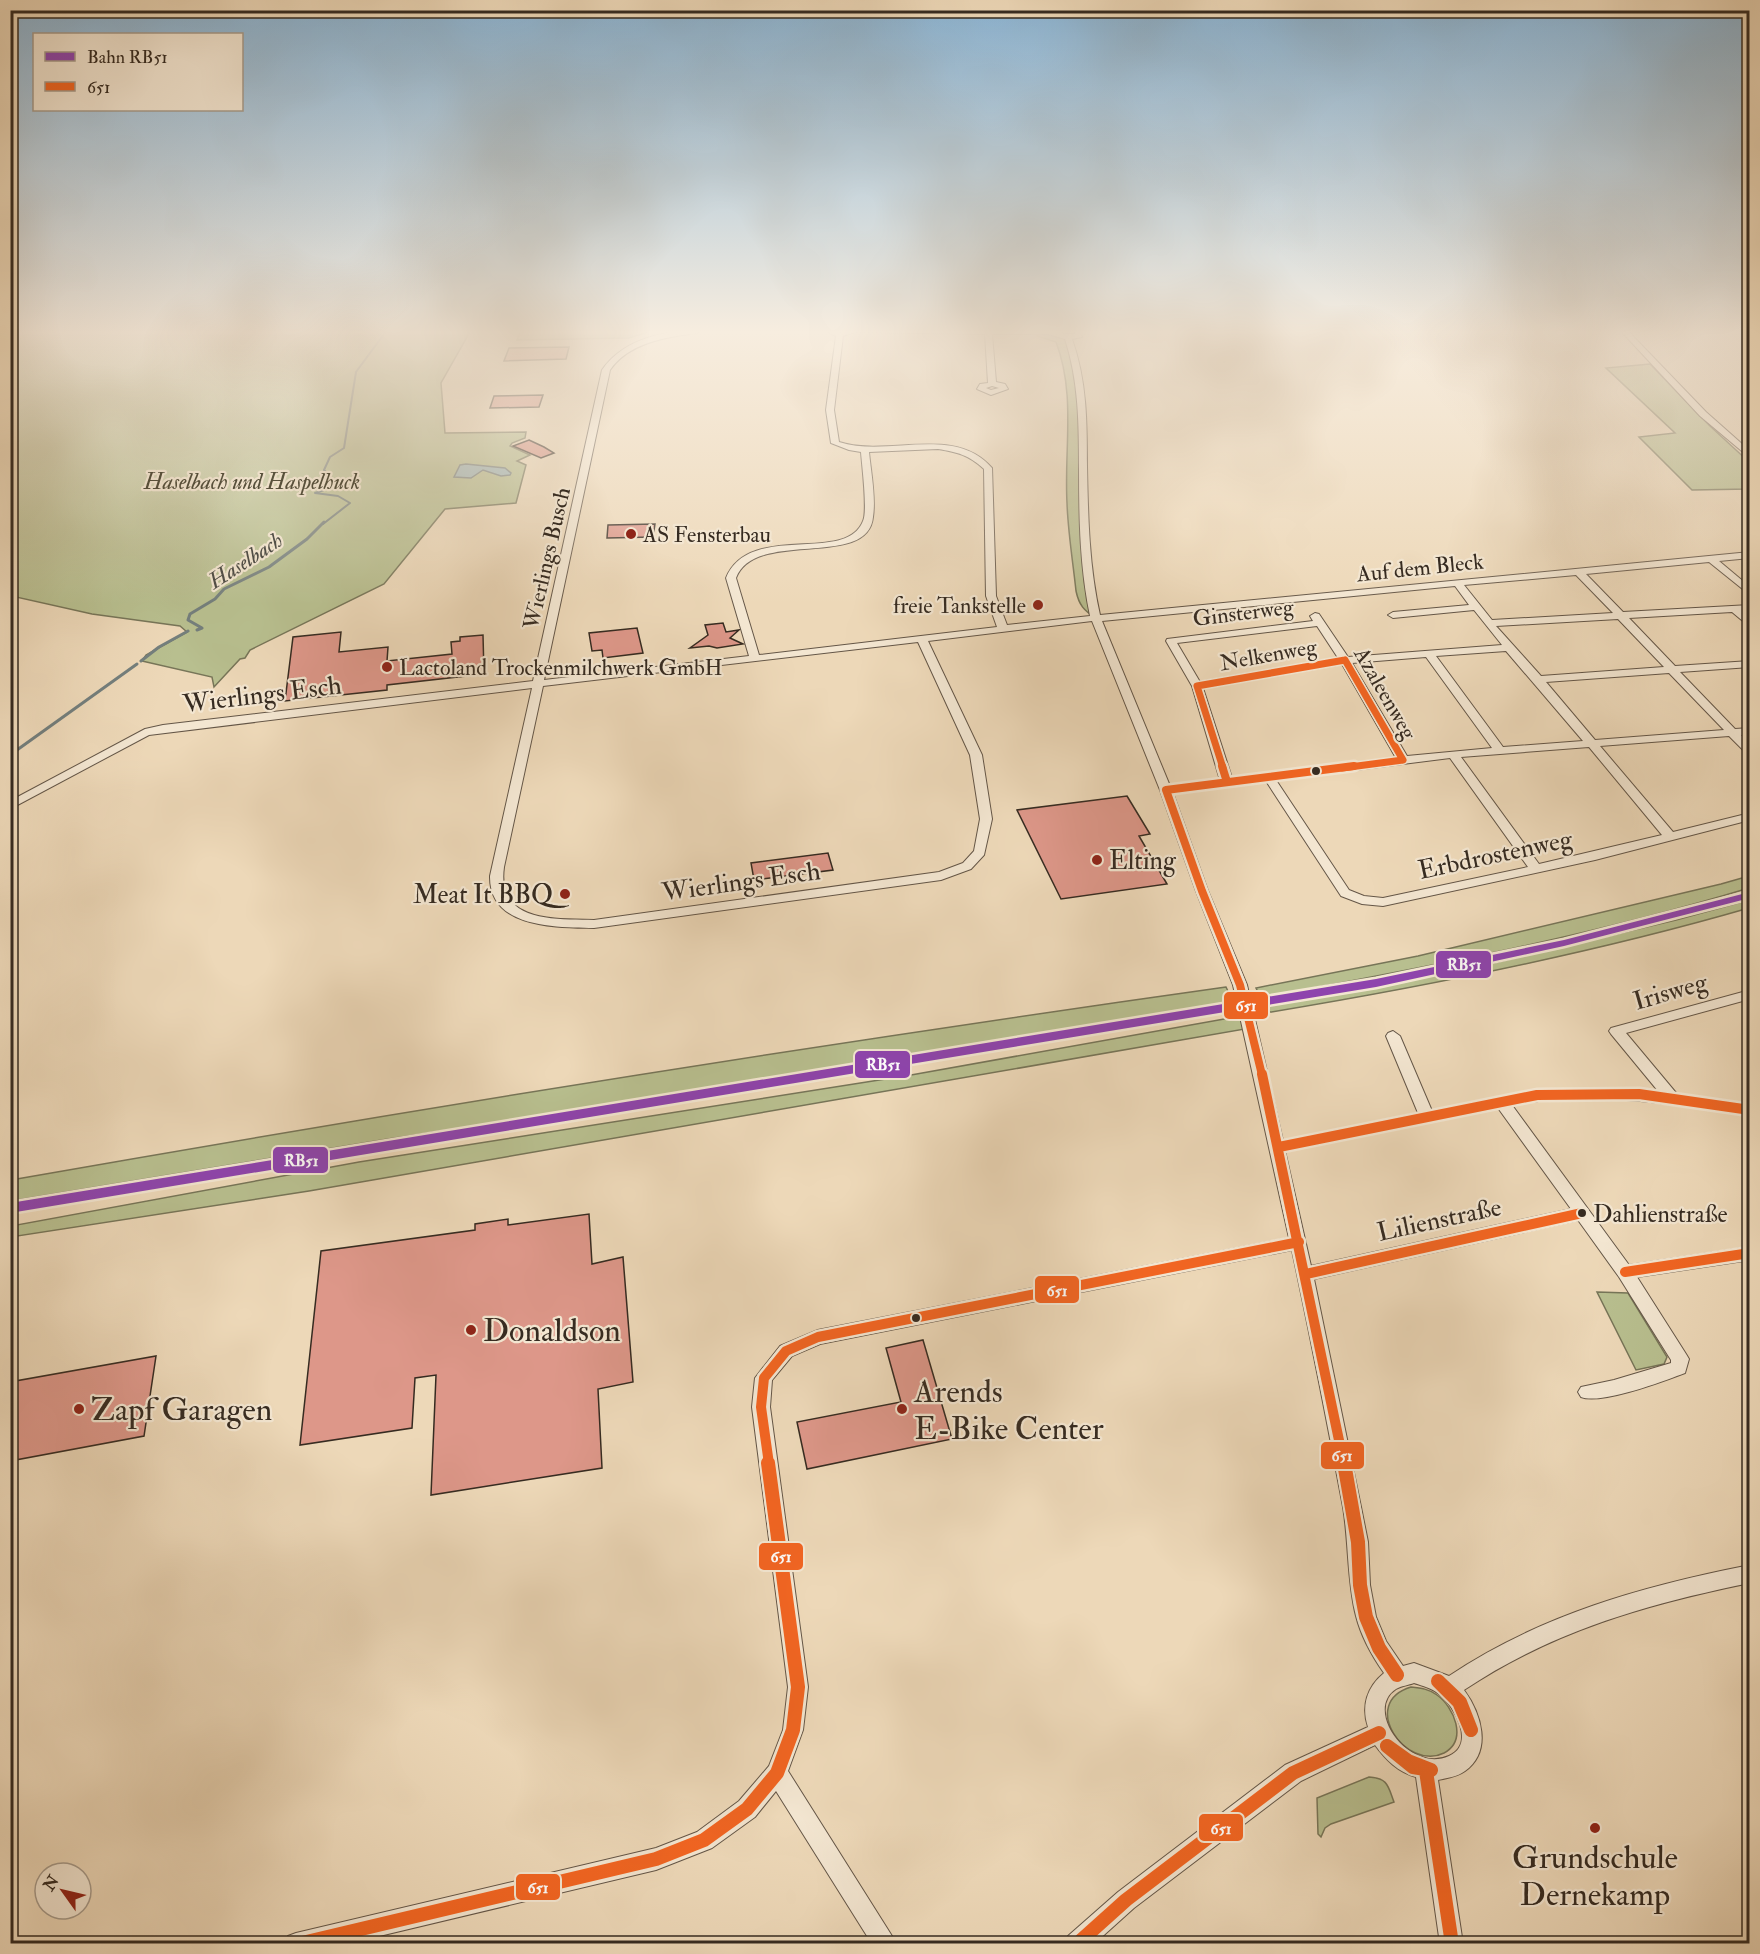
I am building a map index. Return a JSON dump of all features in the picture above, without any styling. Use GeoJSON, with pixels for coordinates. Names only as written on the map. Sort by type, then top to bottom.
{"type":"FeatureCollection","features":[{"type":"Feature","properties":{"kind":"street","name":"Wierlings Busch"},"geometry":{"type":"LineString","coordinates":[[536,684],[595,421]]}},
{"type":"Feature","properties":{"kind":"street"},"geometry":{"type":"LineString","coordinates":[[831,421],[834,444],[842,448],[865,451],[952,449],[982,460],[988,468],[991,596],[1003,629]]}},
{"type":"Feature","properties":{"kind":"street"},"geometry":{"type":"LineString","coordinates":[[1082,421],[1089,591],[1096,618],[1166,790],[1202,891],[1240,985],[1306,1274],[1352,1507],[1358,1542],[1360,1585],[1366,1617],[1379,1648],[1397,1675]]}},
{"type":"Feature","properties":{"kind":"street"},"geometry":{"type":"LineString","coordinates":[[1710,421],[1749,456]]}},
{"type":"Feature","properties":{"kind":"street"},"geometry":{"type":"LineString","coordinates":[[755,657],[731,578],[737,564],[753,555],[772,550],[830,544],[861,533],[866,528],[869,519],[865,451]]}},
{"type":"Feature","properties":{"kind":"street","name":"Auf dem Bleck"},"geometry":{"type":"LineString","coordinates":[[1096,618],[1749,555]]}},
{"type":"Feature","properties":{"kind":"street"},"geometry":{"type":"LineString","coordinates":[[1711,559],[1749,592]]}},
{"type":"Feature","properties":{"kind":"street"},"geometry":{"type":"LineString","coordinates":[[1578,571],[1749,751]]}},
{"type":"Feature","properties":{"kind":"street"},"geometry":{"type":"LineString","coordinates":[[1457,582],[1509,648],[1538,678],[1670,837]]}},
{"type":"Feature","properties":{"kind":"street"},"geometry":{"type":"LineString","coordinates":[[1393,615],[1476,607]]}},
{"type":"Feature","properties":{"kind":"street"},"geometry":{"type":"LineString","coordinates":[[1490,623],[1749,608]]}},
{"type":"Feature","properties":{"kind":"street"},"geometry":{"type":"LineString","coordinates":[[1734,609],[1749,624]]}},
{"type":"Feature","properties":{"kind":"street","name":"Wierlings Esch"},"geometry":{"type":"LineString","coordinates":[[10,806],[145,732],[755,657],[1096,618]]}},
{"type":"Feature","properties":{"kind":"street","name":"Ginsterweg"},"geometry":{"type":"LineString","coordinates":[[1197,686],[1171,641],[1317,619]]}},
{"type":"Feature","properties":{"kind":"street","name":"Azaleenweg"},"geometry":{"type":"LineString","coordinates":[[1317,619],[1345,660],[1403,760]]}},
{"type":"Feature","properties":{"kind":"street","name":"Wierlings Esch"},"geometry":{"type":"LineString","coordinates":[[536,684],[498,867],[497,888],[509,909],[530,918],[555,923],[594,924],[941,876],[967,866],[980,852],[986,819],[976,755],[922,639]]}},
{"type":"Feature","properties":{"kind":"street","name":"Nelkenweg"},"geometry":{"type":"LineString","coordinates":[[1197,686],[1345,660],[1428,652],[1509,648]]}},
{"type":"Feature","properties":{"kind":"street"},"geometry":{"type":"LineString","coordinates":[[1428,652],[1500,750]]}},
{"type":"Feature","properties":{"kind":"street"},"geometry":{"type":"LineString","coordinates":[[1538,678],[1747,668]]}},
{"type":"Feature","properties":{"kind":"street"},"geometry":{"type":"LineString","coordinates":[[1197,686],[1227,782]]}},
{"type":"Feature","properties":{"kind":"street"},"geometry":{"type":"LineString","coordinates":[[1166,790],[1453,754],[1749,731]]}},
{"type":"Feature","properties":{"kind":"street"},"geometry":{"type":"LineString","coordinates":[[1453,754],[1535,868]]}},
{"type":"Feature","properties":{"kind":"street","name":"Erbdrostenweg"},"geometry":{"type":"LineString","coordinates":[[1269,777],[1345,892],[1362,900],[1383,902],[1670,837],[1749,816]]}},
{"type":"Feature","properties":{"kind":"street","name":"Irisweg"},"geometry":{"type":"LineString","coordinates":[[1671,1097],[1616,1031],[1749,994]]}},
{"type":"Feature","properties":{"kind":"street"},"geometry":{"type":"LineString","coordinates":[[1393,1036],[1427,1117]]}},
{"type":"Feature","properties":{"kind":"street"},"geometry":{"type":"LineString","coordinates":[[1279,1148],[1537,1095],[1597,1092],[1671,1097],[1749,1110]]}},
{"type":"Feature","properties":{"kind":"street"},"geometry":{"type":"LineString","coordinates":[[1501,1102],[1625,1272],[1680,1359],[1679,1368],[1614,1388],[1587,1392]]}},
{"type":"Feature","properties":{"kind":"street","name":"Lilienstraße"},"geometry":{"type":"LineString","coordinates":[[1306,1274],[1582,1213]]}},
{"type":"Feature","properties":{"kind":"street"},"geometry":{"type":"LineString","coordinates":[[296,1944],[359,1937],[656,1859],[704,1840],[747,1809],[777,1773],[793,1730],[798,1687],[761,1407],[764,1378],[786,1351],[818,1336],[1299,1242]]}},
{"type":"Feature","properties":{"kind":"street"},"geometry":{"type":"LineString","coordinates":[[1625,1272],[1749,1253]]}},
{"type":"Feature","properties":{"kind":"street"},"geometry":{"type":"LineString","coordinates":[[1449,1688],[1501,1654],[1563,1626],[1626,1604],[1749,1574]]}},
{"type":"Feature","properties":{"kind":"street"},"geometry":{"type":"LineString","coordinates":[[1414,1673],[1432,1677],[1449,1688],[1464,1705],[1472,1725],[1471,1745],[1462,1761],[1447,1770],[1426,1771],[1407,1764],[1391,1750],[1379,1733],[1374,1715],[1375,1697],[1383,1683],[1397,1675],[1414,1673]]}},
{"type":"Feature","properties":{"kind":"street"},"geometry":{"type":"LineString","coordinates":[[1076,1944],[1126,1900],[1293,1773],[1379,1733]]}},
{"type":"Feature","properties":{"kind":"street"},"geometry":{"type":"LineString","coordinates":[[1426,1771],[1452,1944]]}},
{"type":"Feature","properties":{"kind":"street"},"geometry":{"type":"LineString","coordinates":[[777,1773],[886,1944]]}},
{"type":"Feature","properties":{"kind":"green space","name":"Haselbach und Haspelhuck"},"geometry":{"type":"Polygon","coordinates":[[[11,421],[444,421],[445,433],[526,432],[525,438],[510,446],[530,455],[517,461],[526,465],[516,503],[445,509],[384,584],[250,650],[245,658],[240,659],[214,687],[212,677],[142,661],[146,655],[187,632],[180,626],[92,614],[12,596],[11,598],[11,421]]]}},
{"type":"Feature","properties":{"kind":"green space"},"geometry":{"type":"Polygon","coordinates":[[[1082,421],[1083,482],[1096,618],[1083,607],[1076,591],[1069,536],[1066,483],[1068,422],[1082,421]]]}},
{"type":"Feature","properties":{"kind":"green space"},"geometry":{"type":"Polygon","coordinates":[[[1662,421],[1705,421],[1749,462],[1749,489],[1692,490],[1639,437],[1675,433],[1662,421]]]}},
{"type":"Feature","properties":{"kind":"green space"},"geometry":{"type":"Polygon","coordinates":[[[1749,876],[1749,888],[1689,906],[1568,936],[1261,998],[1256,988],[1418,956],[1749,876]]]}},
{"type":"Feature","properties":{"kind":"green space"},"geometry":{"type":"Polygon","coordinates":[[[1749,900],[1749,908],[1689,925],[1509,968],[1265,1013],[1262,1006],[1480,966],[1676,920],[1749,900]]]}},
{"type":"Feature","properties":{"kind":"green space"},"geometry":{"type":"Polygon","coordinates":[[[1226,987],[1233,1002],[645,1101],[388,1139],[11,1201],[11,1180],[617,1078],[1226,987]]]}},
{"type":"Feature","properties":{"kind":"green space"},"geometry":{"type":"Polygon","coordinates":[[[1241,1016],[1245,1029],[309,1191],[11,1237],[11,1226],[359,1162],[911,1075],[1241,1016]]]}},
{"type":"Feature","properties":{"kind":"green space"},"geometry":{"type":"Polygon","coordinates":[[[1597,1292],[1628,1293],[1667,1357],[1664,1364],[1636,1370],[1597,1292]]]}},
{"type":"Feature","properties":{"kind":"green space"},"geometry":{"type":"Polygon","coordinates":[[[1411,1687],[1434,1693],[1443,1700],[1453,1715],[1457,1732],[1451,1747],[1444,1753],[1429,1756],[1415,1753],[1403,1745],[1393,1733],[1388,1720],[1388,1707],[1396,1695],[1411,1687]]]}},
{"type":"Feature","properties":{"kind":"green space"},"geometry":{"type":"Polygon","coordinates":[[[1369,1777],[1384,1781],[1394,1802],[1331,1824],[1325,1828],[1321,1837],[1318,1834],[1317,1798],[1369,1777]]]}},
{"type":"Feature","properties":{"kind":"water"},"geometry":{"type":"Polygon","coordinates":[[[460,465],[505,468],[511,473],[501,476],[483,470],[471,478],[454,477],[460,465]]]}},
{"type":"Feature","properties":{"kind":"building"},"geometry":{"type":"Polygon","coordinates":[[[529,440],[554,453],[541,458],[513,446],[529,440]]]}},
{"type":"Feature","properties":{"kind":"building","name":"AS Fensterbau"},"geometry":{"type":"Polygon","coordinates":[[[655,524],[653,537],[607,538],[608,525],[655,524]]]}},
{"type":"Feature","properties":{"kind":"building"},"geometry":{"type":"Polygon","coordinates":[[[723,623],[726,632],[739,630],[730,638],[743,644],[717,648],[709,646],[690,648],[708,635],[705,625],[723,623]]]}},
{"type":"Feature","properties":{"kind":"building"},"geometry":{"type":"Polygon","coordinates":[[[637,628],[643,653],[603,658],[602,650],[592,651],[589,633],[637,628]]]}},
{"type":"Feature","properties":{"kind":"building","name":"Lactoland Trockenmilchwerk GmbH"},"geometry":{"type":"Polygon","coordinates":[[[341,632],[339,652],[388,647],[387,661],[452,654],[451,642],[460,641],[460,637],[483,635],[484,674],[387,685],[387,690],[285,701],[293,637],[341,632]]]}},
{"type":"Feature","properties":{"kind":"building","name":"Elting"},"geometry":{"type":"Polygon","coordinates":[[[1127,796],[1150,834],[1139,836],[1167,884],[1061,899],[1017,810],[1127,796]]]}},
{"type":"Feature","properties":{"kind":"building"},"geometry":{"type":"Polygon","coordinates":[[[828,853],[833,870],[754,880],[751,863],[828,853]]]}},
{"type":"Feature","properties":{"kind":"building","name":"Donaldson"},"geometry":{"type":"Polygon","coordinates":[[[589,1214],[592,1264],[623,1257],[633,1382],[598,1389],[602,1468],[431,1495],[436,1375],[415,1378],[412,1428],[300,1445],[321,1251],[475,1230],[475,1224],[508,1219],[508,1225],[589,1214]]]}},
{"type":"Feature","properties":{"kind":"building","name":"Arends E-Bike Center"},"geometry":{"type":"Polygon","coordinates":[[[923,1340],[952,1439],[807,1469],[797,1422],[901,1402],[886,1348],[923,1340]]]}},
{"type":"Feature","properties":{"kind":"building","name":"Zapf Garagen"},"geometry":{"type":"Polygon","coordinates":[[[156,1356],[144,1436],[10,1461],[10,1382],[156,1356]]]}},
{"type":"Feature","properties":{"kind":"waterway","name":"Haselbach"},"geometry":{"type":"LineString","coordinates":[[323,524],[350,503],[338,496],[315,493],[324,490],[315,484],[327,473],[324,470],[330,457],[344,448],[348,421]]}},
{"type":"Feature","properties":{"kind":"waterway","name":"Haselbach"},"geometry":{"type":"LineString","coordinates":[[197,630],[202,628],[188,620],[190,614],[215,599],[224,589],[269,567],[307,539],[324,522]]}},
{"type":"Feature","properties":{"kind":"waterway","name":"Haselbach"},"geometry":{"type":"LineString","coordinates":[[141,661],[159,647],[188,631]]}},
{"type":"Feature","properties":{"kind":"waterway","name":"Haselbach"},"geometry":{"type":"LineString","coordinates":[[10,755],[137,664]]}},
{"type":"Feature","properties":{"kind":"rail line","name":"RB51"},"geometry":{"type":"LineString","coordinates":[[10,1208],[1376,983],[1564,943],[1750,895]]}},
{"type":"Feature","properties":{"kind":"transit line","name":"651"},"geometry":{"type":"LineString","coordinates":[[1345,660],[1403,760]]}},
{"type":"Feature","properties":{"kind":"transit line","name":"651"},"geometry":{"type":"LineString","coordinates":[[1197,686],[1345,660]]}},
{"type":"Feature","properties":{"kind":"transit line","name":"651"},"geometry":{"type":"LineString","coordinates":[[1197,686],[1227,782]]}},
{"type":"Feature","properties":{"kind":"transit line","name":"651"},"geometry":{"type":"LineString","coordinates":[[1166,790],[1403,760]]}},
{"type":"Feature","properties":{"kind":"transit line","name":"651"},"geometry":{"type":"LineString","coordinates":[[1166,790],[1202,891],[1240,985],[1249,1015],[1339,1436],[1358,1542],[1360,1585],[1366,1617],[1379,1648],[1397,1675]]}},
{"type":"Feature","properties":{"kind":"transit line","name":"651"},"geometry":{"type":"LineString","coordinates":[[1279,1147],[1537,1095],[1639,1094],[1750,1110]]}},
{"type":"Feature","properties":{"kind":"transit line","name":"651"},"geometry":{"type":"LineString","coordinates":[[1306,1274],[1582,1213]]}},
{"type":"Feature","properties":{"kind":"transit line","name":"651"},"geometry":{"type":"LineString","coordinates":[[298,1944],[656,1859],[704,1840],[747,1809],[777,1773],[793,1730],[798,1687],[761,1407],[764,1378],[786,1351],[818,1337],[1299,1242]]}},
{"type":"Feature","properties":{"kind":"transit line","name":"651"},"geometry":{"type":"LineString","coordinates":[[1625,1272],[1750,1253]]}},
{"type":"Feature","properties":{"kind":"transit line","name":"651"},"geometry":{"type":"LineString","coordinates":[[1438,1681],[1460,1702],[1471,1730]]}},
{"type":"Feature","properties":{"kind":"transit line","name":"651"},"geometry":{"type":"LineString","coordinates":[[1438,1681],[1459,1702],[1471,1730]]}},
{"type":"Feature","properties":{"kind":"transit line","name":"651"},"geometry":{"type":"LineString","coordinates":[[1077,1944],[1126,1900],[1293,1773],[1379,1733]]}},
{"type":"Feature","properties":{"kind":"transit line","name":"651"},"geometry":{"type":"LineString","coordinates":[[1387,1746],[1408,1761],[1431,1770]]}},
{"type":"Feature","properties":{"kind":"transit line","name":"651"},"geometry":{"type":"LineString","coordinates":[[1387,1746],[1413,1767],[1431,1770]]}},
{"type":"Feature","properties":{"kind":"transit line","name":"651"},"geometry":{"type":"LineString","coordinates":[[1426,1771],[1452,1944]]}},
{"type":"Feature","properties":{"kind":"place","name":"AS Fensterbau"},"geometry":{"type":"Point","coordinates":[631,534]}},
{"type":"Feature","properties":{"kind":"place","name":"freie Tankstelle"},"geometry":{"type":"Point","coordinates":[1038,605]}},
{"type":"Feature","properties":{"kind":"place","name":"Lactoland Trockenmilchwerk GmbH"},"geometry":{"type":"Point","coordinates":[387,667]}},
{"type":"Feature","properties":{"kind":"place","name":"Elting"},"geometry":{"type":"Point","coordinates":[1097,860]}},
{"type":"Feature","properties":{"kind":"place","name":"Meat It BBQ"},"geometry":{"type":"Point","coordinates":[565,894]}},
{"type":"Feature","properties":{"kind":"place","name":"Dahlienstraße"},"geometry":{"type":"Point","coordinates":[1582,1213]}},
{"type":"Feature","properties":{"kind":"place","name":"Donaldson"},"geometry":{"type":"Point","coordinates":[471,1330]}},
{"type":"Feature","properties":{"kind":"place","name":"Zapf Garagen"},"geometry":{"type":"Point","coordinates":[79,1409]}},
{"type":"Feature","properties":{"kind":"place","name":"Arends E-Bike Center"},"geometry":{"type":"Point","coordinates":[902,1409]}},
{"type":"Feature","properties":{"kind":"place","name":"Grundschule Dernekamp"},"geometry":{"type":"Point","coordinates":[1595,1828]}}]}
